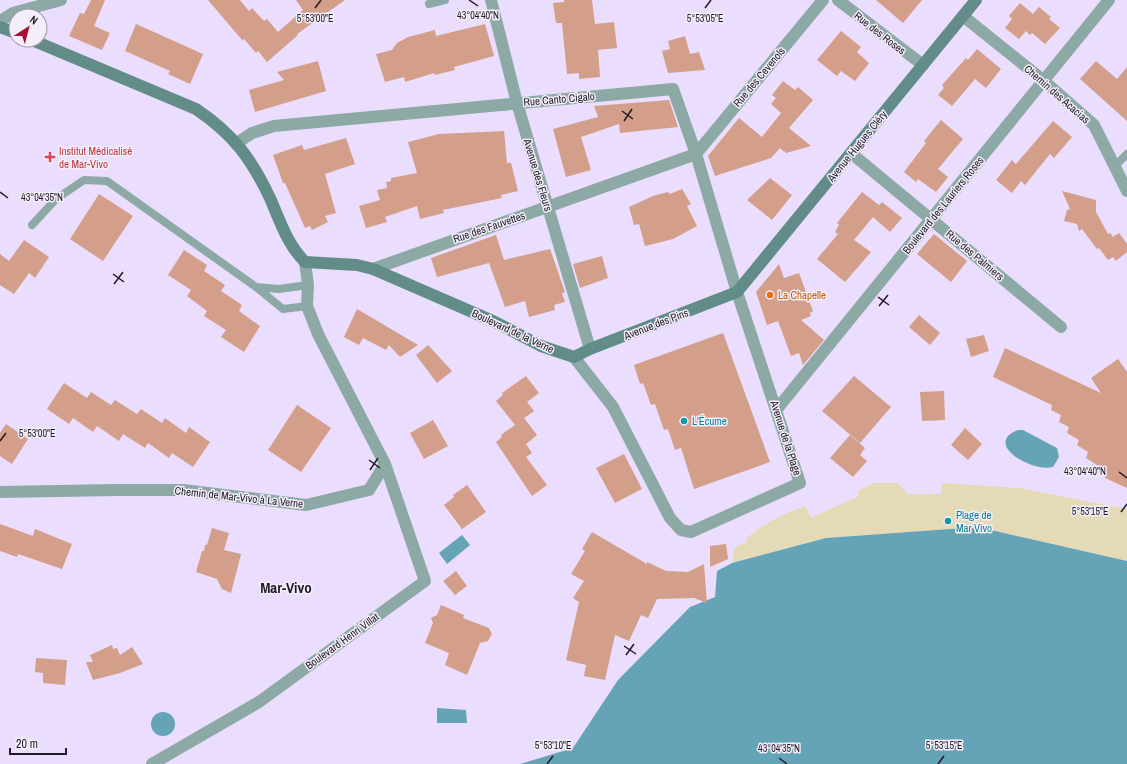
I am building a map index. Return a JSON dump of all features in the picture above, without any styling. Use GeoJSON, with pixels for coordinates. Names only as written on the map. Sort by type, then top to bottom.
{"type":"FeatureCollection","features":[{"type":"Feature","properties":{"kind":"street"},"geometry":{"type":"LineString","coordinates":[[0,21],[13,13],[61,0]]}},
{"type":"Feature","properties":{"kind":"street","name":"Avenue des Fleurs"},"geometry":{"type":"LineString","coordinates":[[491,0],[517,103],[590,349]]}},
{"type":"Feature","properties":{"kind":"street","name":"Rue des Cevenols"},"geometry":{"type":"LineString","coordinates":[[696,154],[822,0]]}},
{"type":"Feature","properties":{"kind":"street","name":"Rue des Roses"},"geometry":{"type":"LineString","coordinates":[[838,0],[923,65]]}},
{"type":"Feature","properties":{"kind":"street","name":"Avenue Hugues Cléry"},"geometry":{"type":"LineString","coordinates":[[737,292],[976,0]]}},
{"type":"Feature","properties":{"kind":"street","name":"Boulevard des Lauriers Roses"},"geometry":{"type":"LineString","coordinates":[[777,409],[1109,0]]}},
{"type":"Feature","properties":{"kind":"street","name":"Chemin des Acacias"},"geometry":{"type":"LineString","coordinates":[[963,16],[1044,81],[1094,125],[1127,191]]}},
{"type":"Feature","properties":{"kind":"street"},"geometry":{"type":"LineString","coordinates":[[48,47],[196,109],[218,124],[236,143],[253,165],[293,250],[305,262],[308,285],[307,306],[318,334],[385,464]]}},
{"type":"Feature","properties":{"kind":"street","name":"Rue Canto Cigalo"},"geometry":{"type":"LineString","coordinates":[[236,143],[252,133],[274,126],[673,89],[696,154],[737,292]]}},
{"type":"Feature","properties":{"kind":"street","name":"Rue des Palmiers"},"geometry":{"type":"LineString","coordinates":[[851,153],[1061,327]]}},
{"type":"Feature","properties":{"kind":"street","name":"Rue des Fauvettes"},"geometry":{"type":"LineString","coordinates":[[373,269],[696,154]]}},
{"type":"Feature","properties":{"kind":"street","name":"Boulevard de la Verne"},"geometry":{"type":"LineString","coordinates":[[305,262],[357,265],[373,269],[493,321],[541,346],[574,357]]}},
{"type":"Feature","properties":{"kind":"street","name":"Avenue des Pins"},"geometry":{"type":"LineString","coordinates":[[574,357],[590,349],[737,292]]}},
{"type":"Feature","properties":{"kind":"street","name":"Avenue de la Plage"},"geometry":{"type":"LineString","coordinates":[[574,357],[613,406],[670,518],[681,530],[691,532],[800,483],[777,409],[737,292]]}},
{"type":"Feature","properties":{"kind":"street","name":"Chemin de Mar-Vivo à La Verne"},"geometry":{"type":"LineString","coordinates":[[0,492],[183,490],[306,505],[369,490],[385,464]]}},
{"type":"Feature","properties":{"kind":"street","name":"Boulevard Henri Villat"},"geometry":{"type":"LineString","coordinates":[[152,764],[259,702],[425,581],[385,464]]}},
{"type":"Feature","properties":{"kind":"lane"},"geometry":{"type":"LineString","coordinates":[[429,4],[445,0]]}},
{"type":"Feature","properties":{"kind":"lane"},"geometry":{"type":"LineString","coordinates":[[1115,166],[1127,154]]}},
{"type":"Feature","properties":{"kind":"lane"},"geometry":{"type":"LineString","coordinates":[[32,225],[56,199],[84,180],[107,181],[256,287],[283,309],[307,306]]}},
{"type":"Feature","properties":{"kind":"lane"},"geometry":{"type":"LineString","coordinates":[[256,287],[279,289],[308,285]]}},
{"type":"Feature","properties":{"kind":"sand","name":"Plage de Mar Vivo"},"geometry":{"type":"Polygon","coordinates":[[[874,483],[898,483],[907,494],[941,494],[942,483],[1019,488],[1127,509],[1127,561],[978,527],[826,538],[732,563],[735,547],[746,543],[747,538],[774,519],[805,506],[811,518],[859,496],[857,491],[874,483]]]}},
{"type":"Feature","properties":{"kind":"water"},"geometry":{"type":"Polygon","coordinates":[[[1018,430],[1023,430],[1057,448],[1059,457],[1053,467],[1044,468],[1034,466],[1014,456],[1005,443],[1008,436],[1018,430]]]}},
{"type":"Feature","properties":{"kind":"water"},"geometry":{"type":"Polygon","coordinates":[[[978,527],[1127,561],[1127,764],[520,764],[573,748],[618,680],[690,607],[715,597],[717,571],[732,563],[826,538],[978,527]]]}},
{"type":"Feature","properties":{"kind":"water"},"geometry":{"type":"Polygon","coordinates":[[[462,535],[470,545],[447,564],[439,553],[462,535]]]}},
{"type":"Feature","properties":{"kind":"water"},"geometry":{"type":"Polygon","coordinates":[[[437,708],[466,710],[467,723],[437,723],[437,708]]]}},
{"type":"Feature","properties":{"kind":"water"},"geometry":{"type":"Polygon","coordinates":[[[163,712],[171,716],[175,724],[171,732],[163,736],[155,732],[151,724],[155,716],[163,712]]]}},
{"type":"Feature","properties":{"kind":"building"},"geometry":{"type":"Polygon","coordinates":[[[91,0],[105,0],[94,26],[110,33],[102,50],[69,36],[80,13],[84,14],[91,0]]]}},
{"type":"Feature","properties":{"kind":"building"},"geometry":{"type":"Polygon","coordinates":[[[208,0],[240,0],[249,11],[252,8],[264,21],[267,19],[278,32],[303,10],[296,0],[345,0],[297,34],[298,35],[267,62],[258,51],[256,53],[244,39],[242,40],[208,0]]]}},
{"type":"Feature","properties":{"kind":"building"},"geometry":{"type":"Polygon","coordinates":[[[564,0],[592,0],[595,24],[614,22],[617,48],[598,50],[600,77],[579,79],[579,73],[567,74],[562,23],[556,23],[553,3],[564,2],[564,0]]]}},
{"type":"Feature","properties":{"kind":"building"},"geometry":{"type":"Polygon","coordinates":[[[876,0],[922,0],[903,23],[876,0]]]}},
{"type":"Feature","properties":{"kind":"building"},"geometry":{"type":"Polygon","coordinates":[[[1020,3],[1033,14],[1039,7],[1051,17],[1049,19],[1060,28],[1045,44],[1032,33],[1030,35],[1026,31],[1019,39],[1005,28],[1012,19],[1009,16],[1020,3]]]}},
{"type":"Feature","properties":{"kind":"building"},"geometry":{"type":"Polygon","coordinates":[[[136,24],[203,54],[190,84],[168,74],[170,71],[125,51],[136,24]]]}},
{"type":"Feature","properties":{"kind":"building"},"geometry":{"type":"Polygon","coordinates":[[[485,24],[494,56],[454,67],[455,70],[435,75],[434,73],[405,82],[404,77],[385,82],[376,54],[392,50],[397,43],[408,37],[435,30],[436,36],[485,24]]]}},
{"type":"Feature","properties":{"kind":"building"},"geometry":{"type":"Polygon","coordinates":[[[841,31],[861,47],[857,52],[869,63],[855,81],[841,71],[837,76],[817,60],[841,31]]]}},
{"type":"Feature","properties":{"kind":"building"},"geometry":{"type":"Polygon","coordinates":[[[685,36],[690,54],[699,52],[705,70],[668,73],[662,51],[670,49],[668,41],[685,36]]]}},
{"type":"Feature","properties":{"kind":"building"},"geometry":{"type":"Polygon","coordinates":[[[977,49],[1001,69],[986,88],[975,79],[952,106],[938,95],[944,88],[942,85],[966,58],[968,60],[977,49]]]}},
{"type":"Feature","properties":{"kind":"building"},"geometry":{"type":"Polygon","coordinates":[[[318,61],[326,91],[255,112],[249,90],[284,80],[277,72],[318,61]]]}},
{"type":"Feature","properties":{"kind":"building"},"geometry":{"type":"Polygon","coordinates":[[[1096,61],[1117,79],[1127,67],[1127,121],[1080,79],[1096,61]]]}},
{"type":"Feature","properties":{"kind":"building"},"geometry":{"type":"Polygon","coordinates":[[[783,81],[795,90],[798,87],[813,100],[789,128],[811,146],[786,153],[780,148],[771,158],[715,176],[708,156],[739,118],[762,137],[781,113],[771,104],[776,98],[772,95],[783,81]]]}},
{"type":"Feature","properties":{"kind":"building"},"geometry":{"type":"Polygon","coordinates":[[[669,100],[678,127],[620,133],[619,124],[581,137],[591,170],[566,177],[553,129],[598,117],[594,106],[669,100]]]}},
{"type":"Feature","properties":{"kind":"building"},"geometry":{"type":"Polygon","coordinates":[[[941,120],[963,139],[938,169],[948,177],[936,192],[918,179],[916,182],[904,172],[926,143],[924,141],[941,120]]]}},
{"type":"Feature","properties":{"kind":"building"},"geometry":{"type":"Polygon","coordinates":[[[1053,121],[1072,137],[1054,158],[1050,154],[1025,185],[1021,181],[1012,193],[996,180],[1012,160],[1016,164],[1053,121]]]}},
{"type":"Feature","properties":{"kind":"building"},"geometry":{"type":"Polygon","coordinates":[[[504,131],[507,163],[511,163],[518,191],[501,195],[502,198],[443,210],[444,213],[420,219],[417,206],[385,217],[387,222],[366,228],[359,206],[380,200],[377,190],[387,188],[386,182],[391,181],[391,178],[417,173],[408,142],[439,134],[504,131]]]}},
{"type":"Feature","properties":{"kind":"building"},"geometry":{"type":"Polygon","coordinates":[[[346,138],[355,164],[325,174],[336,213],[325,216],[328,222],[312,230],[310,226],[305,228],[285,183],[283,183],[273,155],[302,145],[304,150],[346,138]]]}},
{"type":"Feature","properties":{"kind":"building"},"geometry":{"type":"Polygon","coordinates":[[[770,178],[792,195],[772,220],[747,200],[770,178]]]}},
{"type":"Feature","properties":{"kind":"building"},"geometry":{"type":"Polygon","coordinates":[[[682,189],[691,204],[687,206],[697,226],[673,239],[645,246],[639,224],[634,225],[629,207],[653,196],[668,192],[670,194],[682,189]]]}},
{"type":"Feature","properties":{"kind":"building"},"geometry":{"type":"Polygon","coordinates":[[[1062,191],[1096,200],[1096,212],[1108,234],[1110,233],[1113,237],[1119,233],[1127,244],[1127,252],[1116,261],[1113,257],[1108,260],[1099,248],[1097,249],[1082,229],[1079,231],[1077,224],[1064,221],[1067,210],[1070,209],[1062,191]]]}},
{"type":"Feature","properties":{"kind":"building"},"geometry":{"type":"Polygon","coordinates":[[[862,192],[879,205],[882,202],[902,218],[890,232],[873,217],[854,240],[871,252],[845,282],[817,259],[838,234],[835,232],[839,225],[837,223],[862,192]]]}},
{"type":"Feature","properties":{"kind":"building"},"geometry":{"type":"Polygon","coordinates":[[[99,194],[133,216],[103,261],[70,239],[99,194]]]}},
{"type":"Feature","properties":{"kind":"building"},"geometry":{"type":"Polygon","coordinates":[[[934,234],[967,261],[951,282],[917,254],[934,234]]]}},
{"type":"Feature","properties":{"kind":"building"},"geometry":{"type":"Polygon","coordinates":[[[496,235],[504,260],[550,249],[565,292],[562,293],[565,302],[554,305],[555,310],[529,317],[525,301],[505,307],[489,263],[437,277],[431,258],[496,235]]]}},
{"type":"Feature","properties":{"kind":"building"},"geometry":{"type":"Polygon","coordinates":[[[24,240],[49,257],[35,278],[29,273],[14,294],[0,285],[0,254],[9,261],[24,240]]]}},
{"type":"Feature","properties":{"kind":"building"},"geometry":{"type":"Polygon","coordinates":[[[184,250],[207,265],[204,271],[225,285],[221,291],[242,305],[239,311],[260,326],[244,352],[221,337],[226,330],[204,316],[207,311],[187,296],[191,290],[168,275],[184,250]]]}},
{"type":"Feature","properties":{"kind":"building"},"geometry":{"type":"Polygon","coordinates":[[[602,256],[608,278],[580,288],[573,264],[602,256]]]}},
{"type":"Feature","properties":{"kind":"building"},"geometry":{"type":"Polygon","coordinates":[[[779,264],[784,278],[799,273],[813,311],[810,313],[811,316],[801,320],[824,340],[803,365],[799,353],[791,356],[778,321],[767,325],[756,292],[779,264]]]}},
{"type":"Feature","properties":{"kind":"building"},"geometry":{"type":"Polygon","coordinates":[[[357,309],[418,345],[400,357],[389,345],[386,350],[363,338],[359,345],[344,337],[357,309]]]}},
{"type":"Feature","properties":{"kind":"building"},"geometry":{"type":"Polygon","coordinates":[[[919,315],[940,333],[930,345],[909,327],[919,315]]]}},
{"type":"Feature","properties":{"kind":"building"},"geometry":{"type":"Polygon","coordinates":[[[723,333],[770,462],[694,489],[681,448],[675,450],[668,429],[664,430],[655,404],[651,405],[643,383],[640,384],[634,365],[723,333]]]}},
{"type":"Feature","properties":{"kind":"building"},"geometry":{"type":"Polygon","coordinates":[[[984,335],[989,351],[971,357],[966,339],[984,335]]]}},
{"type":"Feature","properties":{"kind":"building"},"geometry":{"type":"Polygon","coordinates":[[[428,345],[452,371],[437,383],[416,355],[428,345]]]}},
{"type":"Feature","properties":{"kind":"building"},"geometry":{"type":"Polygon","coordinates":[[[1005,348],[1101,393],[1091,378],[1118,359],[1127,372],[1127,488],[1105,478],[1105,476],[1094,470],[1097,465],[1086,458],[1088,452],[1077,445],[1079,440],[1067,433],[1069,427],[1059,422],[1061,415],[1051,410],[1052,405],[993,377],[1005,348]]]}},
{"type":"Feature","properties":{"kind":"building"},"geometry":{"type":"Polygon","coordinates":[[[526,376],[539,393],[527,402],[534,411],[524,418],[537,435],[526,444],[532,453],[526,457],[547,485],[532,496],[496,442],[502,437],[501,435],[515,425],[496,401],[503,395],[502,393],[526,376]]]}},
{"type":"Feature","properties":{"kind":"building"},"geometry":{"type":"Polygon","coordinates":[[[854,376],[891,407],[860,443],[822,411],[854,376]]]}},
{"type":"Feature","properties":{"kind":"building"},"geometry":{"type":"Polygon","coordinates":[[[64,383],[87,398],[91,392],[111,405],[115,400],[137,414],[141,409],[162,423],[165,418],[186,433],[189,427],[210,442],[193,467],[172,453],[169,458],[148,443],[145,448],[123,434],[119,441],[97,426],[93,432],[73,418],[69,424],[47,409],[64,383]]]}},
{"type":"Feature","properties":{"kind":"building"},"geometry":{"type":"Polygon","coordinates":[[[944,391],[945,420],[922,421],[920,392],[944,391]]]}},
{"type":"Feature","properties":{"kind":"building"},"geometry":{"type":"Polygon","coordinates":[[[297,405],[331,428],[301,472],[268,450],[297,405]]]}},
{"type":"Feature","properties":{"kind":"building"},"geometry":{"type":"Polygon","coordinates":[[[433,420],[448,446],[424,459],[410,433],[433,420]]]}},
{"type":"Feature","properties":{"kind":"building"},"geometry":{"type":"Polygon","coordinates":[[[6,424],[28,439],[12,464],[0,456],[0,433],[6,424]]]}},
{"type":"Feature","properties":{"kind":"building"},"geometry":{"type":"Polygon","coordinates":[[[965,428],[982,444],[968,460],[951,445],[965,428]]]}},
{"type":"Feature","properties":{"kind":"building"},"geometry":{"type":"Polygon","coordinates":[[[850,435],[865,448],[860,455],[867,461],[853,477],[830,458],[850,435]]]}},
{"type":"Feature","properties":{"kind":"building"},"geometry":{"type":"Polygon","coordinates":[[[624,454],[642,489],[615,503],[596,468],[624,454]]]}},
{"type":"Feature","properties":{"kind":"building"},"geometry":{"type":"Polygon","coordinates":[[[467,485],[486,512],[462,529],[444,505],[454,497],[453,495],[467,485]]]}},
{"type":"Feature","properties":{"kind":"building"},"geometry":{"type":"Polygon","coordinates":[[[0,524],[33,536],[35,529],[72,544],[62,569],[18,554],[17,557],[0,551],[0,524]]]}},
{"type":"Feature","properties":{"kind":"building"},"geometry":{"type":"Polygon","coordinates":[[[212,528],[229,533],[224,550],[241,554],[231,593],[222,589],[217,579],[196,572],[202,551],[204,551],[205,545],[207,545],[212,528]]]}},
{"type":"Feature","properties":{"kind":"building"},"geometry":{"type":"Polygon","coordinates":[[[592,532],[647,564],[647,562],[666,571],[688,572],[704,564],[707,603],[694,598],[657,599],[648,618],[641,615],[629,641],[615,635],[605,680],[584,676],[586,665],[566,660],[579,602],[573,598],[584,581],[571,574],[585,551],[582,549],[592,532]]]}},
{"type":"Feature","properties":{"kind":"building"},"geometry":{"type":"Polygon","coordinates":[[[726,544],[728,559],[710,567],[710,546],[726,544]]]}},
{"type":"Feature","properties":{"kind":"building"},"geometry":{"type":"Polygon","coordinates":[[[456,571],[467,586],[455,595],[443,581],[456,571]]]}},
{"type":"Feature","properties":{"kind":"building"},"geometry":{"type":"Polygon","coordinates":[[[441,605],[464,615],[463,618],[489,628],[492,634],[488,641],[480,643],[467,675],[445,665],[449,653],[425,643],[433,623],[431,618],[437,615],[441,605]]]}},
{"type":"Feature","properties":{"kind":"building"},"geometry":{"type":"Polygon","coordinates":[[[112,645],[113,649],[117,648],[120,655],[132,647],[143,664],[120,673],[93,680],[86,662],[93,662],[90,655],[112,645]]]}},
{"type":"Feature","properties":{"kind":"building"},"geometry":{"type":"Polygon","coordinates":[[[36,658],[67,660],[65,685],[43,683],[43,673],[35,672],[36,658]]]}},
{"type":"Feature","properties":{"kind":"place","name":"Institut Médicalisé de Mar-Vivo"},"geometry":{"type":"Point","coordinates":[50,157]}},
{"type":"Feature","properties":{"kind":"place","name":"La Chapelle"},"geometry":{"type":"Point","coordinates":[770,295]}},
{"type":"Feature","properties":{"kind":"place","name":"L'Écume"},"geometry":{"type":"Point","coordinates":[684,421]}},
{"type":"Feature","properties":{"kind":"place","name":"Plage de Mar Vivo"},"geometry":{"type":"Point","coordinates":[948,521]}},
{"type":"Feature","properties":{"kind":"district","name":"Mar-Vivo"},"geometry":{"type":"Point","coordinates":[286,588]}}]}
